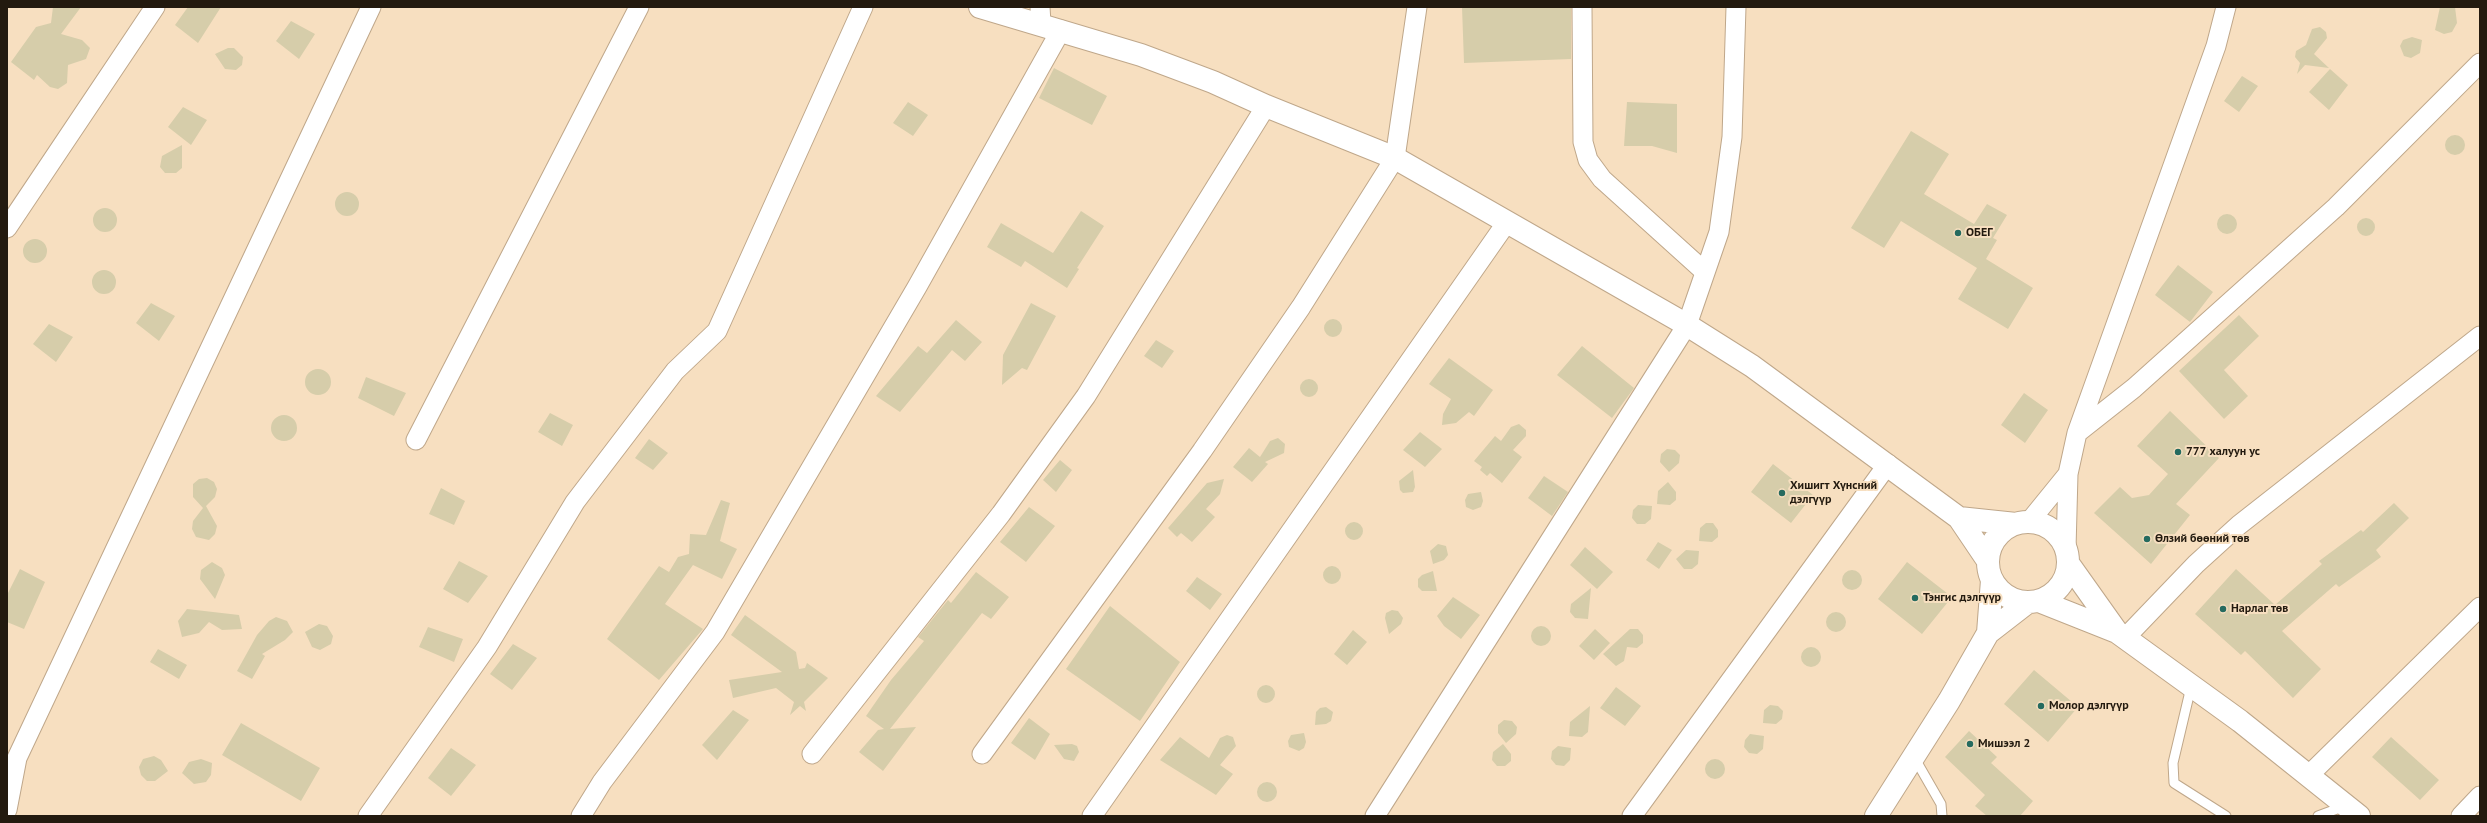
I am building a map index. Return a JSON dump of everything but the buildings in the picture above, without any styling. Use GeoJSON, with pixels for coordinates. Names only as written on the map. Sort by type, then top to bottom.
{"type":"FeatureCollection","features":[{"type":"Feature","properties":{"kind":"street"},"geometry":{"type":"LineString","coordinates":[[7,228],[154,7]]}},
{"type":"Feature","properties":{"kind":"street"},"geometry":{"type":"LineString","coordinates":[[7,810],[17,758],[371,7]]}},
{"type":"Feature","properties":{"kind":"street"},"geometry":{"type":"LineString","coordinates":[[416,440],[639,7]]}},
{"type":"Feature","properties":{"kind":"street"},"geometry":{"type":"LineString","coordinates":[[368,816],[487,647],[575,502],[675,371],[718,331],[862,7]]}},
{"type":"Feature","properties":{"kind":"street"},"geometry":{"type":"LineString","coordinates":[[980,7],[1040,15],[1061,30],[1206,79],[1266,106],[1395,158],[1687,325],[1752,366],[1960,518],[1990,571],[2007,596],[2033,602],[2121,635],[2240,721],[2352,811]]}},
{"type":"Feature","properties":{"kind":"street"},"geometry":{"type":"LineString","coordinates":[[982,754],[1202,451],[1301,308],[1395,158],[1417,7]]}},
{"type":"Feature","properties":{"kind":"street"},"geometry":{"type":"LineString","coordinates":[[1582,7],[1583,142],[1588,160],[1602,179],[1705,272]]}},
{"type":"Feature","properties":{"kind":"street"},"geometry":{"type":"LineString","coordinates":[[1375,816],[1687,325],[1718,232],[1732,137],[1736,7]]}},
{"type":"Feature","properties":{"kind":"street"},"geometry":{"type":"LineString","coordinates":[[1876,816],[1988,634],[2033,602],[2050,596],[2060,587],[2066,576],[2068,474],[2077,433],[2216,46],[2226,7]]}},
{"type":"Feature","properties":{"kind":"street"},"geometry":{"type":"LineString","coordinates":[[581,816],[602,782],[715,632],[917,287],[1061,30]]}},
{"type":"Feature","properties":{"kind":"street"},"geometry":{"type":"LineString","coordinates":[[2077,433],[2134,388],[2336,208],[2480,63]]}},
{"type":"Feature","properties":{"kind":"street"},"geometry":{"type":"LineString","coordinates":[[812,754],[1001,514],[1086,396],[1266,106]]}},
{"type":"Feature","properties":{"kind":"street"},"geometry":{"type":"LineString","coordinates":[[1092,816],[1507,222]]}},
{"type":"Feature","properties":{"kind":"street"},"geometry":{"type":"LineString","coordinates":[[2121,635],[2239,525],[2480,336]]}},
{"type":"Feature","properties":{"kind":"street"},"geometry":{"type":"LineString","coordinates":[[1632,816],[1888,464]]}},
{"type":"Feature","properties":{"kind":"street"},"geometry":{"type":"LineString","coordinates":[[1988,634],[1990,549],[1996,538],[2004,529],[2022,523],[2068,474]]}},
{"type":"Feature","properties":{"kind":"street"},"geometry":{"type":"LineString","coordinates":[[1960,518],[2041,524],[2052,530],[2061,538],[2067,556],[2121,635]]}},
{"type":"Feature","properties":{"kind":"street"},"geometry":{"type":"LineString","coordinates":[[2308,776],[2480,607]]}},
{"type":"Feature","properties":{"kind":"street"},"geometry":{"type":"LineString","coordinates":[[2461,816],[2480,796]]}},
{"type":"Feature","properties":{"kind":"lane"},"geometry":{"type":"LineString","coordinates":[[2191,686],[2173,763],[2174,783],[2226,816]]}},
{"type":"Feature","properties":{"kind":"lane"},"geometry":{"type":"LineString","coordinates":[[1913,756],[1941,804],[1942,816]]}},
{"type":"Feature","properties":{"kind":"lane"},"geometry":{"type":"LineString","coordinates":[[2318,816],[2352,811]]}},
{"type":"Feature","properties":{"kind":"place","name":"ОБЕГ"},"geometry":{"type":"Point","coordinates":[1958,233]}},
{"type":"Feature","properties":{"kind":"place","name":"777 халуун ус"},"geometry":{"type":"Point","coordinates":[2178,452]}},
{"type":"Feature","properties":{"kind":"place","name":"Хишигт Хүнсний дэлгүүр"},"geometry":{"type":"Point","coordinates":[1782,493]}},
{"type":"Feature","properties":{"kind":"place","name":"Өлзий бөөний төв"},"geometry":{"type":"Point","coordinates":[2147,539]}},
{"type":"Feature","properties":{"kind":"place","name":"Тэнгис дэлгүүр"},"geometry":{"type":"Point","coordinates":[1915,598]}},
{"type":"Feature","properties":{"kind":"place","name":"Нарлаг төв"},"geometry":{"type":"Point","coordinates":[2223,609]}},
{"type":"Feature","properties":{"kind":"place","name":"Молор дэлгүүр"},"geometry":{"type":"Point","coordinates":[2041,706]}},
{"type":"Feature","properties":{"kind":"place","name":"Мишээл 2"},"geometry":{"type":"Point","coordinates":[1970,744]}}]}
